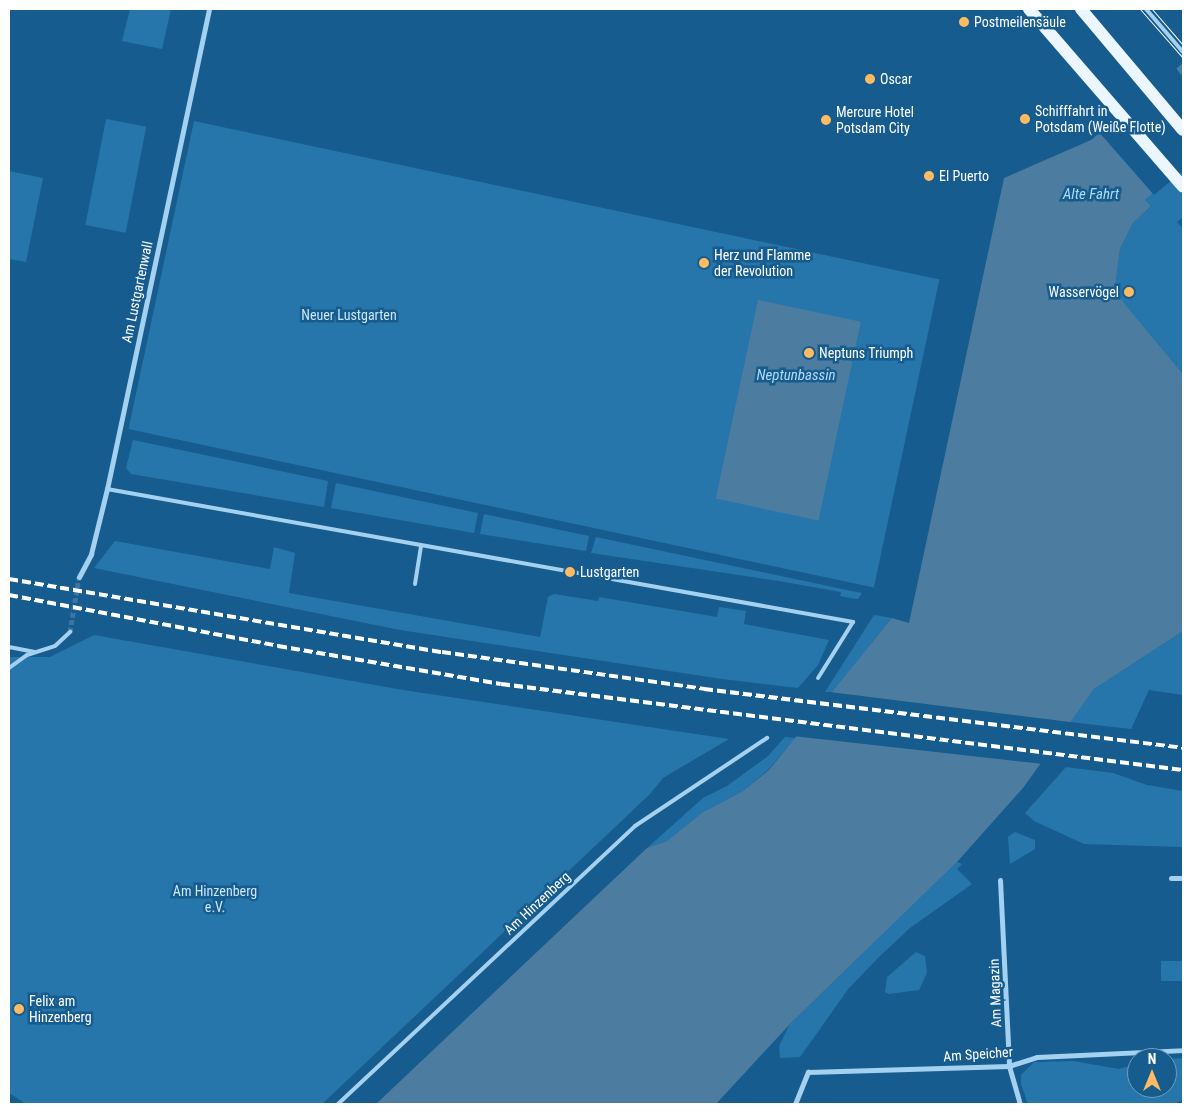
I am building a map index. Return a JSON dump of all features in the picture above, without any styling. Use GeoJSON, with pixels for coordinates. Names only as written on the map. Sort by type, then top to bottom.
{"type":"FeatureCollection","features":[{"type":"Feature","properties":{"kind":"main road"},"geometry":{"type":"LineString","coordinates":[[1081,9],[1183,130]]}},
{"type":"Feature","properties":{"kind":"main road"},"geometry":{"type":"LineString","coordinates":[[1035,10],[1053,34],[1183,187]]}},
{"type":"Feature","properties":{"kind":"street","name":"Am Lustgartenwall"},"geometry":{"type":"LineString","coordinates":[[79,577],[90,554],[107,489],[209,9]]}},
{"type":"Feature","properties":{"kind":"street"},"geometry":{"type":"LineString","coordinates":[[1171,878],[1183,878]]}},
{"type":"Feature","properties":{"kind":"street","name":"Am Magazin"},"geometry":{"type":"LineString","coordinates":[[1000,880],[1009,1066],[1020,1104]]}},
{"type":"Feature","properties":{"kind":"street","name":"Am Speicher"},"geometry":{"type":"LineString","coordinates":[[795,1104],[808,1072],[1009,1066],[1037,1057],[1183,1050]]}},
{"type":"Feature","properties":{"kind":"lane"},"geometry":{"type":"LineString","coordinates":[[1146,9],[1183,52]]}},
{"type":"Feature","properties":{"kind":"lane"},"geometry":{"type":"LineString","coordinates":[[107,489],[853,622],[818,678]]}},
{"type":"Feature","properties":{"kind":"lane"},"geometry":{"type":"LineString","coordinates":[[415,584],[421,545]]}},
{"type":"Feature","properties":{"kind":"lane"},"geometry":{"type":"LineString","coordinates":[[9,667],[55,646],[70,632]]}},
{"type":"Feature","properties":{"kind":"lane"},"geometry":{"type":"LineString","coordinates":[[9,647],[37,653]]}},
{"type":"Feature","properties":{"kind":"lane","name":"Am Hinzenberg"},"geometry":{"type":"LineString","coordinates":[[338,1104],[635,826],[767,738]]}},
{"type":"Feature","properties":{"kind":"green space"},"geometry":{"type":"Polygon","coordinates":[[[130,9],[171,9],[162,49],[122,41],[130,9]]]}},
{"type":"Feature","properties":{"kind":"green space"},"geometry":{"type":"Polygon","coordinates":[[[106,119],[146,127],[126,233],[85,225],[106,119]]]}},
{"type":"Feature","properties":{"kind":"green space","name":"Neuer Lustgarten"},"geometry":{"type":"Polygon","coordinates":[[[194,121],[939,279],[874,588],[129,429],[194,121]]]}},
{"type":"Feature","properties":{"kind":"green space"},"geometry":{"type":"Polygon","coordinates":[[[1183,167],[1183,217],[1177,222],[1183,229],[1183,374],[1124,303],[1115,288],[1120,249],[1133,223],[1151,206],[1145,200],[1183,167]]]}},
{"type":"Feature","properties":{"kind":"green space"},"geometry":{"type":"Polygon","coordinates":[[[9,171],[43,178],[26,262],[9,259],[9,171]]]}},
{"type":"Feature","properties":{"kind":"green space"},"geometry":{"type":"Polygon","coordinates":[[[133,440],[328,481],[324,507],[131,474],[126,468],[133,440]]]}},
{"type":"Feature","properties":{"kind":"green space"},"geometry":{"type":"Polygon","coordinates":[[[336,483],[478,513],[474,533],[331,508],[336,483]]]}},
{"type":"Feature","properties":{"kind":"green space"},"geometry":{"type":"Polygon","coordinates":[[[484,514],[589,536],[586,551],[480,534],[484,514]]]}},
{"type":"Feature","properties":{"kind":"green space"},"geometry":{"type":"Polygon","coordinates":[[[596,537],[862,593],[858,599],[850,598],[840,596],[841,592],[779,581],[591,553],[596,537]]]}},
{"type":"Feature","properties":{"kind":"green space"},"geometry":{"type":"Polygon","coordinates":[[[115,541],[270,569],[274,547],[295,553],[289,593],[540,637],[548,597],[554,594],[598,601],[599,597],[717,617],[719,607],[746,611],[744,624],[829,640],[818,665],[798,688],[722,679],[400,630],[94,568],[115,541]]]}},
{"type":"Feature","properties":{"kind":"green space"},"geometry":{"type":"Polygon","coordinates":[[[874,615],[892,618],[833,692],[825,692],[874,615]]]}},
{"type":"Feature","properties":{"kind":"green space"},"geometry":{"type":"Polygon","coordinates":[[[1183,631],[1183,695],[1149,690],[1131,729],[1070,722],[1094,689],[1183,631]]]}},
{"type":"Feature","properties":{"kind":"green space","name":"Am Hinzenberg e.V."},"geometry":{"type":"Polygon","coordinates":[[[94,635],[403,690],[729,739],[663,778],[650,794],[322,1104],[26,1104],[9,1093],[9,657],[50,657],[94,635]]]}},
{"type":"Feature","properties":{"kind":"green space"},"geometry":{"type":"Polygon","coordinates":[[[785,737],[795,738],[769,769],[743,791],[703,812],[667,841],[647,848],[703,798],[727,786],[768,756],[785,737]]]}},
{"type":"Feature","properties":{"kind":"green space"},"geometry":{"type":"Polygon","coordinates":[[[1066,767],[1113,773],[1147,785],[1183,791],[1183,847],[1084,844],[1034,821],[1025,813],[1066,767]]]}},
{"type":"Feature","properties":{"kind":"green space"},"geometry":{"type":"Polygon","coordinates":[[[1015,832],[1035,840],[1035,849],[1010,864],[1008,837],[1015,832]]]}},
{"type":"Feature","properties":{"kind":"green space"},"geometry":{"type":"Polygon","coordinates":[[[957,862],[962,864],[957,869],[972,884],[910,928],[881,955],[849,988],[800,1057],[780,1058],[779,1046],[790,1024],[957,862]]]}},
{"type":"Feature","properties":{"kind":"green space"},"geometry":{"type":"Polygon","coordinates":[[[916,952],[925,956],[927,973],[919,990],[889,994],[885,992],[887,977],[916,952]]]}},
{"type":"Feature","properties":{"kind":"green space"},"geometry":{"type":"Polygon","coordinates":[[[1161,961],[1183,961],[1183,981],[1161,981],[1161,961]]]}},
{"type":"Feature","properties":{"kind":"green space"},"geometry":{"type":"Polygon","coordinates":[[[1177,1058],[1183,1058],[1183,1100],[1174,1104],[1028,1104],[1021,1084],[1021,1075],[1034,1062],[1073,1061],[1119,1069],[1127,1067],[1127,1098],[1177,1098],[1177,1058]]]}},
{"type":"Feature","properties":{"kind":"water","name":"Alte Fahrt"},"geometry":{"type":"Polygon","coordinates":[[[1183,63],[1183,167],[1145,200],[1151,206],[1133,223],[1120,249],[1115,288],[1124,303],[1183,374],[1183,631],[1094,689],[1023,788],[957,862],[790,1024],[716,1104],[376,1104],[647,848],[667,841],[703,812],[743,791],[769,770],[892,618],[909,623],[1004,178],[1091,140],[1183,63]]]}},
{"type":"Feature","properties":{"kind":"water","name":"Neptunbassin"},"geometry":{"type":"Polygon","coordinates":[[[758,300],[861,322],[818,520],[716,499],[758,300]]]}},
{"type":"Feature","properties":{"kind":"pier"},"geometry":{"type":"Polygon","coordinates":[[[1175,67],[1183,77],[1183,171],[1154,195],[1098,131],[1175,67]]]}},
{"type":"Feature","properties":{"kind":"pier"},"geometry":{"type":"Polygon","coordinates":[[[830,692],[1073,722],[1043,764],[793,736],[830,692]]]}},
{"type":"Feature","properties":{"kind":"tunnel"},"geometry":{"type":"LineString","coordinates":[[70,632],[79,577]]}},
{"type":"Feature","properties":{"kind":"tram line"},"geometry":{"type":"LineString","coordinates":[[1140,9],[1183,58]]}},
{"type":"Feature","properties":{"kind":"tram line"},"geometry":{"type":"LineString","coordinates":[[1152,9],[1183,45]]}},
{"type":"Feature","properties":{"kind":"railway"},"geometry":{"type":"LineString","coordinates":[[9,579],[442,652],[704,689],[1183,748]]}},
{"type":"Feature","properties":{"kind":"railway"},"geometry":{"type":"LineString","coordinates":[[9,595],[278,646],[501,684],[1183,770]]}},
{"type":"Feature","properties":{"kind":"place","name":"Postmeilensäule"},"geometry":{"type":"Point","coordinates":[964,22]}},
{"type":"Feature","properties":{"kind":"place","name":"Oscar"},"geometry":{"type":"Point","coordinates":[870,79]}},
{"type":"Feature","properties":{"kind":"place","name":"Schifffahrt in Potsdam (Weiße Flotte)"},"geometry":{"type":"Point","coordinates":[1025,119]}},
{"type":"Feature","properties":{"kind":"place","name":"Mercure Hotel Potsdam City"},"geometry":{"type":"Point","coordinates":[826,120]}},
{"type":"Feature","properties":{"kind":"place","name":"El Puerto"},"geometry":{"type":"Point","coordinates":[929,176]}},
{"type":"Feature","properties":{"kind":"place","name":"Herz und Flamme der Revolution"},"geometry":{"type":"Point","coordinates":[704,263]}},
{"type":"Feature","properties":{"kind":"place","name":"Wasservögel"},"geometry":{"type":"Point","coordinates":[1129,292]}},
{"type":"Feature","properties":{"kind":"place","name":"Neptuns Triumph"},"geometry":{"type":"Point","coordinates":[809,353]}},
{"type":"Feature","properties":{"kind":"place","name":"Lustgarten"},"geometry":{"type":"Point","coordinates":[570,572]}},
{"type":"Feature","properties":{"kind":"place","name":"Felix am Hinzenberg"},"geometry":{"type":"Point","coordinates":[19,1009]}}]}
